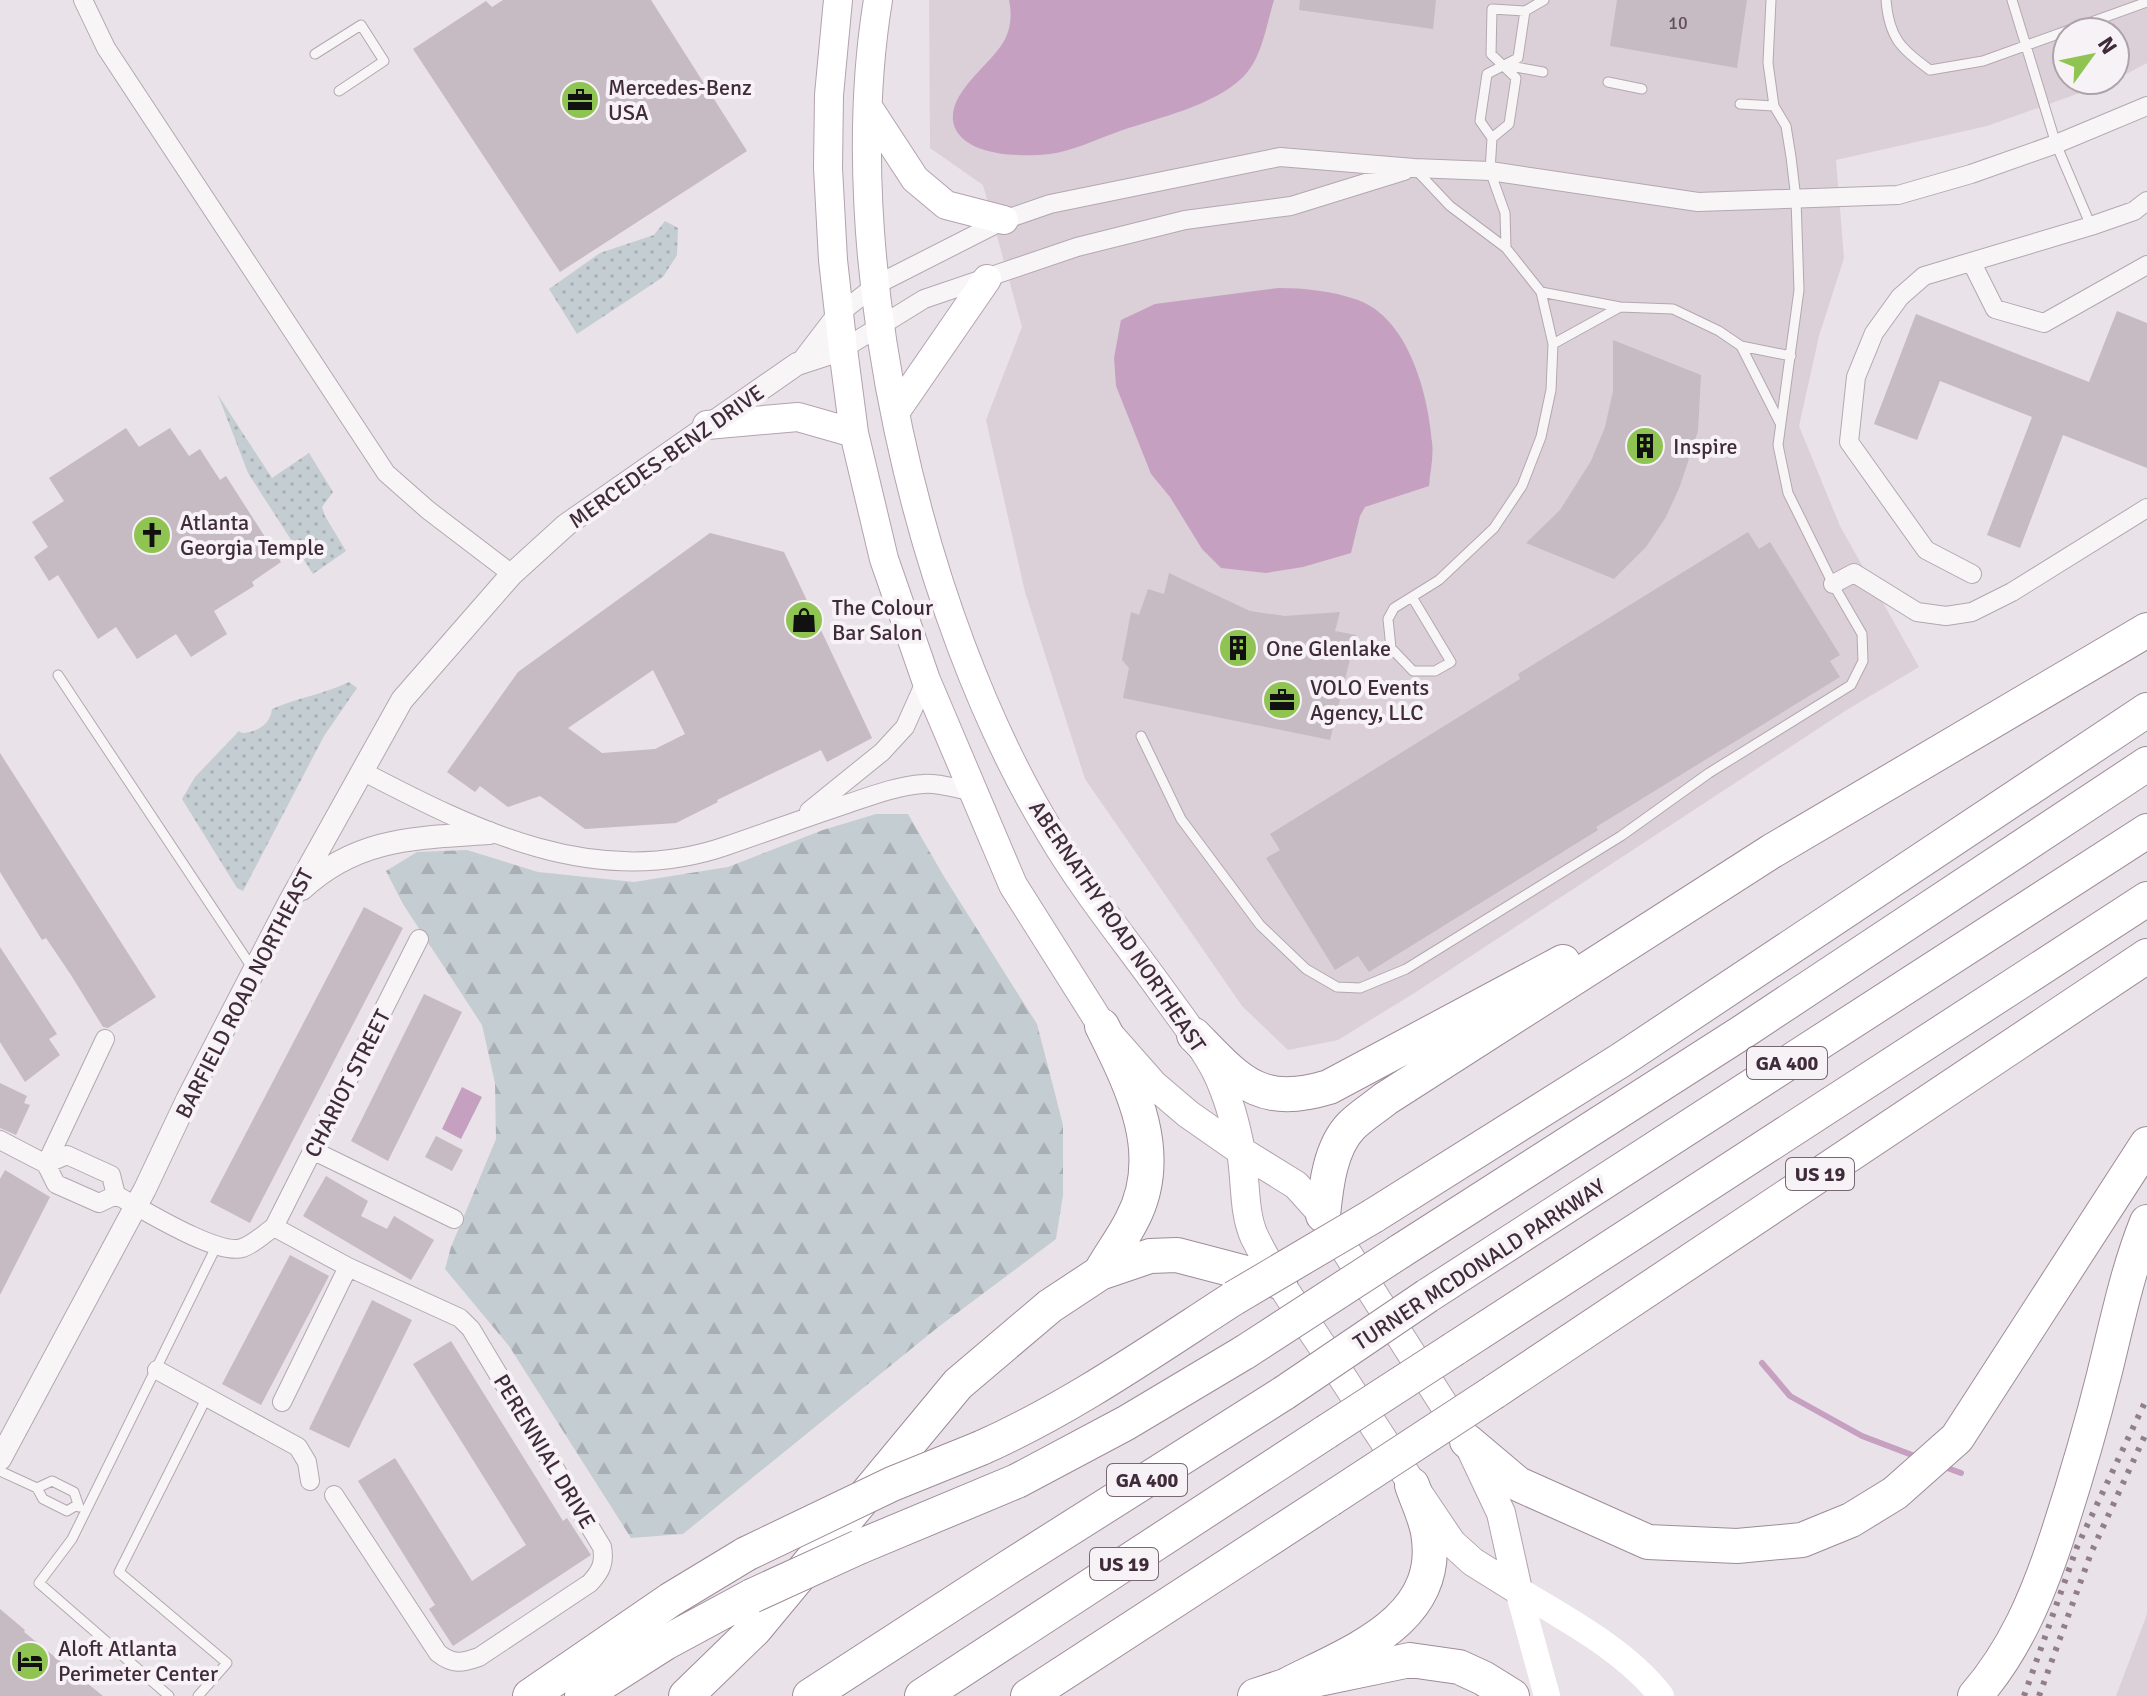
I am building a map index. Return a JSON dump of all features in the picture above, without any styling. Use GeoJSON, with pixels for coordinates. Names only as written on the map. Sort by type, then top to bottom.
{"type":"FeatureCollection","features":[{"type":"Feature","properties":{"kind":"highway"},"geometry":{"type":"LineString","coordinates":[[1323,1215],[1333,1159],[1349,1128],[1385,1099],[1772,851],[2147,630]]}},
{"type":"Feature","properties":{"kind":"highway"},"geometry":{"type":"LineString","coordinates":[[530,1696],[670,1600],[746,1554],[867,1495],[1011,1434],[1089,1391],[1621,1060],[2147,710]]}},
{"type":"Feature","properties":{"kind":"highway"},"geometry":{"type":"LineString","coordinates":[[582,1696],[665,1643],[752,1596],[1017,1481],[1126,1423],[1245,1352],[1808,990],[2147,764]]}},
{"type":"Feature","properties":{"kind":"highway","name":"TURNER MCDONALD PARKWAY"},"geometry":{"type":"LineString","coordinates":[[810,1696],[1284,1393],[1427,1296],[2147,831]]}},
{"type":"Feature","properties":{"kind":"highway"},"geometry":{"type":"LineString","coordinates":[[1194,1035],[1248,1086],[1288,1094],[1329,1087],[1772,851]]}},
{"type":"Feature","properties":{"kind":"highway","name":"GA 400"},"geometry":{"type":"LineString","coordinates":[[1326,1432],[2147,899]]}},
{"type":"Feature","properties":{"kind":"highway","name":"US 19"},"geometry":{"type":"LineString","coordinates":[[1028,1696],[1494,1392],[2147,956]]}},
{"type":"Feature","properties":{"kind":"highway"},"geometry":{"type":"LineString","coordinates":[[1100,1273],[1133,1219],[1144,1190],[1148,1162],[1144,1129],[1131,1084],[1102,1026]]}},
{"type":"Feature","properties":{"kind":"highway"},"geometry":{"type":"LineString","coordinates":[[1467,1441],[1518,1484],[1648,1542],[1737,1546],[1802,1540],[1851,1520],[1895,1493],[1957,1438],[2147,1144]]}},
{"type":"Feature","properties":{"kind":"highway"},"geometry":{"type":"LineString","coordinates":[[1975,1696],[2013,1645],[2031,1610],[2046,1569],[2092,1423],[2132,1258],[2147,1222]]}},
{"type":"Feature","properties":{"kind":"highway"},"geometry":{"type":"LineString","coordinates":[[686,1696],[755,1629],[958,1384],[1050,1306],[1100,1273],[1150,1256],[1177,1255],[1280,1282]]}},
{"type":"Feature","properties":{"kind":"highway","name":"US 19"},"geometry":{"type":"LineString","coordinates":[[922,1696],[1326,1432]]}},
{"type":"Feature","properties":{"kind":"highway"},"geometry":{"type":"LineString","coordinates":[[1270,1691],[1379,1637],[1397,1624],[1410,1609],[1421,1590],[1429,1561],[1428,1532],[1412,1485]]}},
{"type":"Feature","properties":{"kind":"highway"},"geometry":{"type":"LineString","coordinates":[[1270,1691],[1410,1660],[1459,1667],[1512,1696]]}},
{"type":"Feature","properties":{"kind":"main road"},"geometry":{"type":"LineString","coordinates":[[838,0],[829,95],[828,168],[839,314],[854,433],[884,559],[926,680],[971,791],[1013,885],[1102,1026],[1154,1085],[1188,1114],[1296,1185],[1323,1215],[1467,1441],[1501,1513],[1547,1696]]}},
{"type":"Feature","properties":{"kind":"main road","name":"ABERNATHY ROAD NORTHEAST"},"geometry":{"type":"LineString","coordinates":[[878,0],[868,107],[868,167],[881,324],[896,411],[929,550],[993,721],[1051,836],[1194,1035],[1216,1072],[1231,1111],[1241,1151],[1252,1231],[1280,1282],[1412,1485],[1452,1543],[1473,1562],[1600,1642],[1634,1668],[1661,1696]]}},
{"type":"Feature","properties":{"kind":"main road"},"geometry":{"type":"LineString","coordinates":[[868,107],[915,179],[946,205],[1004,220]]}},
{"type":"Feature","properties":{"kind":"main road"},"geometry":{"type":"LineString","coordinates":[[896,411],[987,279]]}},
{"type":"Feature","properties":{"kind":"main road"},"geometry":{"type":"LineString","coordinates":[[707,425],[798,417],[854,433]]}},
{"type":"Feature","properties":{"kind":"street"},"geometry":{"type":"LineString","coordinates":[[83,0],[106,48],[386,473],[428,510],[512,574]]}},
{"type":"Feature","properties":{"kind":"street"},"geometry":{"type":"LineString","coordinates":[[839,314],[876,285],[1004,220],[1050,204],[1280,157],[1490,171],[1698,202],[1898,195],[1971,174],[2056,144],[2147,106]]}},
{"type":"Feature","properties":{"kind":"street"},"geometry":{"type":"LineString","coordinates":[[843,349],[924,299],[1077,247],[1185,220],[1291,206],[1414,168]]}},
{"type":"Feature","properties":{"kind":"street"},"geometry":{"type":"LineString","coordinates":[[1972,574],[1926,550],[1849,442],[1856,377],[1874,333],[1900,297],[1924,276],[2091,226],[2134,211],[2147,201]]}},
{"type":"Feature","properties":{"kind":"street"},"geometry":{"type":"LineString","coordinates":[[1972,263],[1995,309],[2044,323],[2147,265]]}},
{"type":"Feature","properties":{"kind":"street","name":"MERCEDES-BENZ DRIVE"},"geometry":{"type":"LineString","coordinates":[[804,360],[839,314]]}},
{"type":"Feature","properties":{"kind":"street","name":"MERCEDES-BENZ DRIVE"},"geometry":{"type":"LineString","coordinates":[[531,556],[566,525],[804,360],[843,349]]}},
{"type":"Feature","properties":{"kind":"street"},"geometry":{"type":"LineString","coordinates":[[1833,584],[1854,573],[1917,612],[1946,616],[1972,612],[2012,592],[2147,508]]}},
{"type":"Feature","properties":{"kind":"street","name":"BARFIELD ROAD NORTHEAST"},"geometry":{"type":"LineString","coordinates":[[0,1459],[136,1206],[290,901],[402,700],[455,636],[531,556]]}},
{"type":"Feature","properties":{"kind":"street"},"geometry":{"type":"LineString","coordinates":[[797,821],[882,752],[905,727],[926,680]]}},
{"type":"Feature","properties":{"kind":"street"},"geometry":{"type":"LineString","coordinates":[[362,771],[489,833],[562,855],[602,862],[682,858],[886,790],[925,783],[971,791]]}},
{"type":"Feature","properties":{"kind":"street"},"geometry":{"type":"LineString","coordinates":[[290,901],[330,867],[374,845],[424,836],[489,833]]}},
{"type":"Feature","properties":{"kind":"street","name":"CHARIOT STREET"},"geometry":{"type":"LineString","coordinates":[[274,1227],[419,939]]}},
{"type":"Feature","properties":{"kind":"street"},"geometry":{"type":"LineString","coordinates":[[46,1164],[105,1039]]}},
{"type":"Feature","properties":{"kind":"street"},"geometry":{"type":"LineString","coordinates":[[0,1140],[46,1164],[56,1184],[99,1203],[116,1195]]}},
{"type":"Feature","properties":{"kind":"street"},"geometry":{"type":"LineString","coordinates":[[314,1151],[454,1219]]}},
{"type":"Feature","properties":{"kind":"street"},"geometry":{"type":"LineString","coordinates":[[46,1164],[67,1155],[111,1175],[116,1195],[216,1247],[242,1249],[274,1227]]}},
{"type":"Feature","properties":{"kind":"street","name":"PERENNIAL DRIVE"},"geometry":{"type":"LineString","coordinates":[[274,1227],[348,1267],[460,1318],[471,1329],[602,1547],[604,1559],[600,1572],[590,1583],[566,1600],[479,1657],[462,1663],[449,1661],[438,1653],[334,1495]]}},
{"type":"Feature","properties":{"kind":"street"},"geometry":{"type":"LineString","coordinates":[[282,1402],[348,1267]]}},
{"type":"Feature","properties":{"kind":"street"},"geometry":{"type":"LineString","coordinates":[[157,1370],[298,1447],[307,1462],[310,1481]]}},
{"type":"Feature","properties":{"kind":"lane"},"geometry":{"type":"LineString","coordinates":[[1492,138],[1509,124],[1516,78],[1491,54],[1492,9],[1525,11],[1544,0]]}},
{"type":"Feature","properties":{"kind":"lane"},"geometry":{"type":"LineString","coordinates":[[1141,736],[1181,819],[1260,925],[1306,969],[1337,987],[1360,988],[1406,969],[1433,953],[1621,836],[1709,773],[1851,685],[1863,661],[1862,634],[1833,584],[1788,493],[1778,445],[1799,290],[1796,199],[1786,126],[1774,106],[1768,63],[1771,0]]}},
{"type":"Feature","properties":{"kind":"lane"},"geometry":{"type":"LineString","coordinates":[[1886,0],[1899,48],[1930,70],[1983,61],[2147,2]]}},
{"type":"Feature","properties":{"kind":"lane"},"geometry":{"type":"LineString","coordinates":[[2012,0],[2056,144],[2091,226]]}},
{"type":"Feature","properties":{"kind":"lane"},"geometry":{"type":"LineString","coordinates":[[1506,248],[1505,213],[1490,171],[1492,138],[1480,121],[1487,74],[1518,58],[1525,11]]}},
{"type":"Feature","properties":{"kind":"lane"},"geometry":{"type":"LineString","coordinates":[[315,54],[361,25],[384,61],[339,91]]}},
{"type":"Feature","properties":{"kind":"lane"},"geometry":{"type":"LineString","coordinates":[[1502,64],[1543,72]]}},
{"type":"Feature","properties":{"kind":"lane"},"geometry":{"type":"LineString","coordinates":[[1608,82],[1642,89]]}},
{"type":"Feature","properties":{"kind":"lane"},"geometry":{"type":"LineString","coordinates":[[1740,104],[1774,106]]}},
{"type":"Feature","properties":{"kind":"lane"},"geometry":{"type":"LineString","coordinates":[[1412,597],[1451,662],[1435,671],[1413,671],[1391,648],[1388,619],[1394,608],[1439,580],[1494,528],[1522,486],[1541,437],[1548,406],[1553,344],[1541,292],[1506,248],[1450,206],[1414,168]]}},
{"type":"Feature","properties":{"kind":"lane"},"geometry":{"type":"LineString","coordinates":[[1541,292],[1620,307],[1673,309],[1719,331],[1741,346],[1791,356]]}},
{"type":"Feature","properties":{"kind":"lane"},"geometry":{"type":"LineString","coordinates":[[1553,344],[1620,307]]}},
{"type":"Feature","properties":{"kind":"lane"},"geometry":{"type":"LineString","coordinates":[[1741,346],[1780,423]]}},
{"type":"Feature","properties":{"kind":"lane"},"geometry":{"type":"LineString","coordinates":[[58,675],[254,970]]}},
{"type":"Feature","properties":{"kind":"lane"},"geometry":{"type":"LineString","coordinates":[[169,1696],[39,1583],[72,1539],[81,1508],[157,1370],[216,1247]]}},
{"type":"Feature","properties":{"kind":"lane"},"geometry":{"type":"LineString","coordinates":[[198,1696],[227,1663],[119,1572],[207,1397]]}},
{"type":"Feature","properties":{"kind":"lane"},"geometry":{"type":"LineString","coordinates":[[0,1471],[37,1488],[43,1499],[67,1511],[81,1508]]}},
{"type":"Feature","properties":{"kind":"lane"},"geometry":{"type":"LineString","coordinates":[[37,1488],[52,1481],[74,1492],[81,1508]]}},
{"type":"Feature","properties":{"kind":"shaded area"},"geometry":{"type":"Polygon","coordinates":[[[929,0],[2147,0],[2147,63],[2131,72],[2131,16],[2051,16],[2051,96],[2072,96],[1987,126],[1836,160],[1844,258],[1819,336],[1799,426],[1840,526],[1919,667],[1845,711],[1338,1040],[1288,1050],[1242,1006],[1085,779],[1025,592],[986,420],[1022,327],[983,185],[930,148],[929,0]]]}},
{"type":"Feature","properties":{"kind":"shaded area"},"geometry":{"type":"Polygon","coordinates":[[[1009,0],[1274,0],[1254,61],[1230,88],[1184,110],[1076,148],[1026,155],[997,153],[972,145],[955,128],[953,116],[961,93],[1006,36],[1010,21],[1009,0]]]}},
{"type":"Feature","properties":{"kind":"shaded area"},"geometry":{"type":"Polygon","coordinates":[[[1278,288],[1319,291],[1358,300],[1391,323],[1413,360],[1426,402],[1432,447],[1429,486],[1365,507],[1351,553],[1303,567],[1266,573],[1221,568],[1202,549],[1170,497],[1151,474],[1116,386],[1114,358],[1121,320],[1155,304],[1278,288]]]}},
{"type":"Feature","properties":{"kind":"shaded area"},"geometry":{"type":"Polygon","coordinates":[[[462,1087],[482,1097],[461,1139],[442,1129],[462,1087]]]}},
{"type":"Feature","properties":{"kind":"shaded area"},"geometry":{"type":"Polygon","coordinates":[[[2147,1613],[2147,1696],[2116,1696],[2146,1617],[2147,1613]]]}},
{"type":"Feature","properties":{"kind":"green space"},"geometry":{"type":"Polygon","coordinates":[[[665,221],[678,228],[677,255],[663,277],[577,334],[549,289],[600,253],[654,235],[665,221]]]}},
{"type":"Feature","properties":{"kind":"green space"},"geometry":{"type":"Polygon","coordinates":[[[218,395],[272,478],[309,453],[333,492],[322,507],[346,551],[313,574],[248,473],[218,395]]]}},
{"type":"Feature","properties":{"kind":"green space"},"geometry":{"type":"Polygon","coordinates":[[[349,682],[357,688],[324,736],[243,891],[237,888],[182,799],[195,777],[239,731],[248,732],[262,727],[272,709],[349,682]]]}},
{"type":"Feature","properties":{"kind":"green space"},"geometry":{"type":"Polygon","coordinates":[[[876,814],[908,814],[1037,1024],[1063,1125],[1063,1195],[1056,1239],[937,1328],[683,1534],[631,1538],[509,1346],[445,1269],[451,1247],[496,1139],[495,1083],[482,1025],[403,904],[386,871],[417,852],[467,850],[538,872],[634,882],[728,867],[823,830],[876,814]]]}},
{"type":"Feature","properties":{"kind":"building","name":"Mercedes-Benz USA"},"geometry":{"type":"Polygon","coordinates":[[[503,0],[651,0],[747,151],[560,272],[413,49],[486,1],[492,7],[503,0]]]}},
{"type":"Feature","properties":{"kind":"building"},"geometry":{"type":"Polygon","coordinates":[[[1300,0],[1436,0],[1433,29],[1299,10],[1300,0]]]}},
{"type":"Feature","properties":{"kind":"building"},"geometry":{"type":"Polygon","coordinates":[[[1617,0],[1747,0],[1737,68],[1610,46],[1617,0]]]}},
{"type":"Feature","properties":{"kind":"building"},"geometry":{"type":"Polygon","coordinates":[[[2117,311],[2147,323],[2147,468],[2063,435],[2020,548],[1987,535],[2032,417],[1940,381],[1917,440],[1874,424],[1916,314],[2089,382],[2117,311]]]}},
{"type":"Feature","properties":{"kind":"building","name":"Inspire"},"geometry":{"type":"Polygon","coordinates":[[[1613,340],[1701,375],[1698,431],[1680,486],[1666,517],[1646,547],[1614,579],[1526,543],[1560,510],[1591,461],[1605,427],[1613,391],[1613,340]]]}},
{"type":"Feature","properties":{"kind":"building","name":"Atlanta Georgia Temple"},"geometry":{"type":"Polygon","coordinates":[[[126,428],[139,447],[170,428],[189,456],[200,449],[220,480],[226,476],[281,562],[252,582],[254,586],[214,611],[227,634],[191,657],[176,634],[137,659],[116,627],[98,639],[58,575],[49,581],[34,557],[48,547],[32,522],[64,501],[49,478],[126,428]]]}},
{"type":"Feature","properties":{"kind":"building"},"geometry":{"type":"Polygon","coordinates":[[[1748,532],[1759,549],[1770,542],[1840,655],[1830,661],[1840,677],[1369,972],[1358,956],[1335,970],[1266,858],[1280,850],[1270,834],[1520,679],[1518,674],[1748,532]]]}},
{"type":"Feature","properties":{"kind":"building"},"geometry":{"type":"Polygon","coordinates":[[[710,533],[784,552],[872,738],[827,762],[821,750],[676,823],[585,829],[540,796],[508,807],[480,786],[475,792],[447,772],[518,672],[710,533]],[[653,670],[568,728],[602,753],[655,749],[685,734],[653,670]]]}},
{"type":"Feature","properties":{"kind":"building","name":"One Glenlake"},"geometry":{"type":"Polygon","coordinates":[[[1169,573],[1250,611],[1285,616],[1340,612],[1335,631],[1356,635],[1330,740],[1123,698],[1129,668],[1122,660],[1131,612],[1139,615],[1148,589],[1164,594],[1169,573]]]}},
{"type":"Feature","properties":{"kind":"building"},"geometry":{"type":"Polygon","coordinates":[[[0,753],[156,997],[108,1028],[103,1027],[46,938],[42,940],[0,872],[0,753]]]}},
{"type":"Feature","properties":{"kind":"building"},"geometry":{"type":"Polygon","coordinates":[[[364,907],[403,928],[250,1223],[210,1202],[364,907]]]}},
{"type":"Feature","properties":{"kind":"building"},"geometry":{"type":"Polygon","coordinates":[[[0,947],[57,1034],[49,1039],[60,1055],[25,1082],[0,1042],[0,947]]]}},
{"type":"Feature","properties":{"kind":"building"},"geometry":{"type":"Polygon","coordinates":[[[424,994],[462,1012],[388,1161],[351,1141],[424,994]]]}},
{"type":"Feature","properties":{"kind":"building"},"geometry":{"type":"Polygon","coordinates":[[[0,1083],[27,1096],[24,1103],[30,1105],[16,1135],[0,1128],[0,1083]]]}},
{"type":"Feature","properties":{"kind":"building"},"geometry":{"type":"Polygon","coordinates":[[[436,1136],[463,1150],[452,1171],[425,1157],[436,1136]]]}},
{"type":"Feature","properties":{"kind":"building"},"geometry":{"type":"Polygon","coordinates":[[[5,1170],[50,1197],[0,1295],[0,1179],[5,1170]]]}},
{"type":"Feature","properties":{"kind":"building"},"geometry":{"type":"Polygon","coordinates":[[[326,1176],[368,1201],[361,1216],[387,1229],[394,1216],[434,1240],[411,1280],[303,1216],[326,1176]]]}},
{"type":"Feature","properties":{"kind":"building"},"geometry":{"type":"Polygon","coordinates":[[[290,1255],[329,1276],[261,1405],[222,1384],[290,1255]]]}},
{"type":"Feature","properties":{"kind":"building"},"geometry":{"type":"Polygon","coordinates":[[[372,1300],[412,1320],[349,1448],[309,1429],[372,1300]]]}},
{"type":"Feature","properties":{"kind":"building"},"geometry":{"type":"Polygon","coordinates":[[[451,1341],[563,1521],[567,1518],[591,1555],[453,1646],[429,1609],[435,1605],[358,1481],[395,1458],[472,1581],[526,1545],[413,1364],[451,1341]]]}},
{"type":"Feature","properties":{"kind":"building","name":"Aloft Atlanta Perimeter Center"},"geometry":{"type":"Polygon","coordinates":[[[0,1609],[24,1632],[103,1696],[0,1696],[0,1609]]]}},
{"type":"Feature","properties":{"kind":"waterway"},"geometry":{"type":"LineString","coordinates":[[1762,1363],[1790,1396],[1862,1436],[1920,1458]]}},
{"type":"Feature","properties":{"kind":"waterway"},"geometry":{"type":"LineString","coordinates":[[1942,1466],[1961,1473]]}},
{"type":"Feature","properties":{"kind":"railway"},"geometry":{"type":"LineString","coordinates":[[2024,1696],[2077,1547],[2147,1398]]}},
{"type":"Feature","properties":{"kind":"railway"},"geometry":{"type":"LineString","coordinates":[[2039,1696],[2091,1553],[2147,1431]]}},
{"type":"Feature","properties":{"kind":"place","name":"Mercedes-Benz USA"},"geometry":{"type":"Point","coordinates":[580,100]}},
{"type":"Feature","properties":{"kind":"place","name":"Inspire"},"geometry":{"type":"Point","coordinates":[1645,446]}},
{"type":"Feature","properties":{"kind":"place","name":"Atlanta Georgia Temple"},"geometry":{"type":"Point","coordinates":[152,535]}},
{"type":"Feature","properties":{"kind":"place","name":"The Colour Bar Salon"},"geometry":{"type":"Point","coordinates":[804,620]}},
{"type":"Feature","properties":{"kind":"place","name":"One Glenlake"},"geometry":{"type":"Point","coordinates":[1238,648]}},
{"type":"Feature","properties":{"kind":"place","name":"VOLO Events Agency, LLC"},"geometry":{"type":"Point","coordinates":[1282,700]}},
{"type":"Feature","properties":{"kind":"place","name":"Aloft Atlanta Perimeter Center"},"geometry":{"type":"Point","coordinates":[30,1661]}}]}
